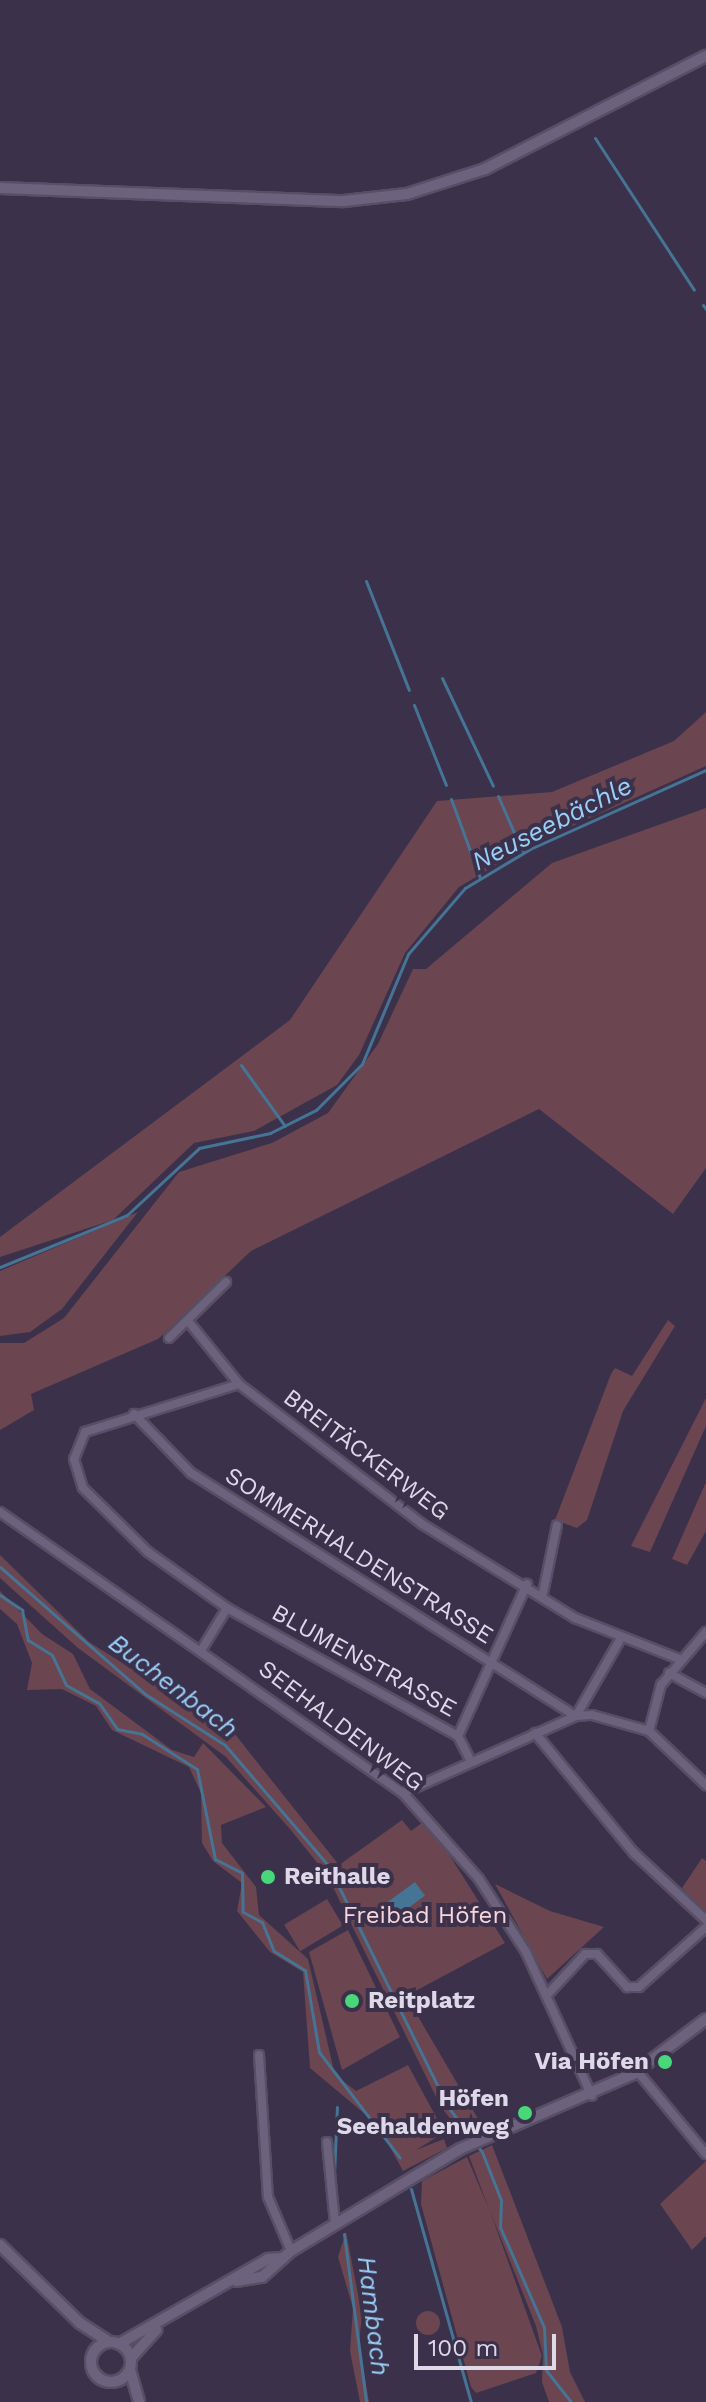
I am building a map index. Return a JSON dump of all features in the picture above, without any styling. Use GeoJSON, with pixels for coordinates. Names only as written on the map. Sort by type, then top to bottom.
{"type":"FeatureCollection","features":[{"type":"Feature","properties":{"kind":"street"},"geometry":{"type":"LineString","coordinates":[[0,188],[344,201],[407,194],[485,169],[706,56]]}},
{"type":"Feature","properties":{"kind":"street"},"geometry":{"type":"LineString","coordinates":[[169,1338],[226,1282]]}},
{"type":"Feature","properties":{"kind":"street","name":"BREITÄCKERWEG"},"geometry":{"type":"LineString","coordinates":[[188,1321],[239,1384],[411,1517],[621,1638],[679,1659]]}},
{"type":"Feature","properties":{"kind":"street","name":"BLUMENSTRASSE"},"geometry":{"type":"LineString","coordinates":[[239,1384],[134,1414],[85,1432],[76,1447],[78,1479],[126,1534],[227,1608],[458,1736],[471,1761]]}},
{"type":"Feature","properties":{"kind":"street","name":"SOMMERHALDENSTRASSE"},"geometry":{"type":"LineString","coordinates":[[134,1414],[191,1473],[576,1716]]}},
{"type":"Feature","properties":{"kind":"street","name":"SEEHALDENWEG"},"geometry":{"type":"LineString","coordinates":[[0,1512],[202,1649],[403,1793],[479,1879],[547,1995],[589,2098]]}},
{"type":"Feature","properties":{"kind":"street"},"geometry":{"type":"LineString","coordinates":[[543,1593],[557,1525]]}},
{"type":"Feature","properties":{"kind":"street"},"geometry":{"type":"LineString","coordinates":[[458,1736],[527,1584]]}},
{"type":"Feature","properties":{"kind":"street"},"geometry":{"type":"LineString","coordinates":[[202,1649],[227,1608]]}},
{"type":"Feature","properties":{"kind":"street"},"geometry":{"type":"LineString","coordinates":[[649,1731],[669,1673],[706,1632]]}},
{"type":"Feature","properties":{"kind":"street"},"geometry":{"type":"LineString","coordinates":[[576,1716],[621,1638]]}},
{"type":"Feature","properties":{"kind":"street"},"geometry":{"type":"LineString","coordinates":[[669,1673],[706,1693]]}},
{"type":"Feature","properties":{"kind":"street"},"geometry":{"type":"LineString","coordinates":[[403,1793],[576,1716],[649,1731],[706,1785]]}},
{"type":"Feature","properties":{"kind":"street"},"geometry":{"type":"LineString","coordinates":[[535,1733],[634,1853],[706,1920]]}},
{"type":"Feature","properties":{"kind":"street"},"geometry":{"type":"LineString","coordinates":[[547,1995],[585,1954],[597,1954],[627,1987],[639,1987],[706,1927]]}},
{"type":"Feature","properties":{"kind":"street"},"geometry":{"type":"LineString","coordinates":[[93,2352],[160,2326],[236,2281],[262,2277],[287,2254],[471,2144],[589,2098],[637,2071],[706,2019]]}},
{"type":"Feature","properties":{"kind":"street"},"geometry":{"type":"LineString","coordinates":[[259,2055],[268,2197],[287,2254]]}},
{"type":"Feature","properties":{"kind":"street"},"geometry":{"type":"LineString","coordinates":[[637,2071],[706,2154]]}},
{"type":"Feature","properties":{"kind":"street"},"geometry":{"type":"LineString","coordinates":[[327,2142],[335,2224]]}},
{"type":"Feature","properties":{"kind":"street"},"geometry":{"type":"LineString","coordinates":[[0,2245],[80,2323],[114,2343],[130,2364],[138,2402]]}},
{"type":"Feature","properties":{"kind":"street"},"geometry":{"type":"LineString","coordinates":[[80,2323],[93,2352],[93,2371],[115,2382],[138,2402]]}},
{"type":"Feature","properties":{"kind":"street"},"geometry":{"type":"LineString","coordinates":[[115,2382],[160,2326]]}},
{"type":"Feature","properties":{"kind":"green space"},"geometry":{"type":"Polygon","coordinates":[[[706,712],[706,766],[528,846],[459,887],[405,953],[359,1055],[337,1085],[254,1131],[194,1143],[113,1220],[0,1257],[0,1237],[290,1020],[437,801],[552,792],[674,741],[706,712]]]}},
{"type":"Feature","properties":{"kind":"green space"},"geometry":{"type":"Polygon","coordinates":[[[706,808],[706,1168],[673,1214],[539,1109],[251,1251],[158,1339],[31,1394],[34,1410],[0,1430],[0,1343],[24,1343],[64,1318],[179,1172],[272,1143],[328,1113],[378,1044],[413,969],[426,969],[552,863],[706,808]]]}},
{"type":"Feature","properties":{"kind":"green space"},"geometry":{"type":"Polygon","coordinates":[[[138,1212],[62,1309],[30,1332],[0,1336],[0,1271],[138,1212]]]}},
{"type":"Feature","properties":{"kind":"green space"},"geometry":{"type":"Polygon","coordinates":[[[668,1320],[675,1326],[623,1411],[587,1520],[577,1528],[555,1520],[611,1374],[615,1368],[632,1376],[668,1320]]]}},
{"type":"Feature","properties":{"kind":"green space"},"geometry":{"type":"Polygon","coordinates":[[[706,1398],[706,1426],[650,1552],[631,1546],[706,1398]]]}},
{"type":"Feature","properties":{"kind":"green space"},"geometry":{"type":"Polygon","coordinates":[[[706,1482],[706,1531],[687,1565],[672,1559],[706,1482]]]}},
{"type":"Feature","properties":{"kind":"green space","name":"Freibad Höfen"},"geometry":{"type":"Polygon","coordinates":[[[0,1555],[89,1642],[234,1733],[339,1865],[402,1820],[411,1831],[423,1822],[443,1845],[505,1943],[406,1996],[484,2129],[464,2138],[440,2105],[327,1875],[290,1829],[226,1757],[78,1648],[0,1578],[0,1555]]]}},
{"type":"Feature","properties":{"kind":"green space"},"geometry":{"type":"Polygon","coordinates":[[[0,1591],[42,1634],[73,1654],[90,1689],[172,1750],[194,1757],[203,1743],[266,1807],[221,1825],[222,1843],[256,1887],[259,1915],[308,1959],[335,2075],[356,2091],[408,2065],[441,2126],[437,2137],[416,2150],[444,2139],[447,2148],[403,2171],[378,2125],[310,2068],[303,1972],[270,1952],[237,1911],[242,1883],[213,1861],[202,1843],[201,1793],[189,1767],[112,1730],[96,1706],[62,1689],[27,1690],[32,1663],[17,1624],[0,1609],[0,1591]]]}},
{"type":"Feature","properties":{"kind":"green space"},"geometry":{"type":"Polygon","coordinates":[[[702,1858],[706,1861],[706,1913],[682,1888],[702,1858]]]}},
{"type":"Feature","properties":{"kind":"green space"},"geometry":{"type":"Polygon","coordinates":[[[495,1884],[550,1911],[604,1927],[547,1979],[495,1884]]]}},
{"type":"Feature","properties":{"kind":"green space","name":"Reitplatz"},"geometry":{"type":"Polygon","coordinates":[[[327,1899],[343,1926],[300,1951],[284,1925],[327,1899]]]}},
{"type":"Feature","properties":{"kind":"green space","name":"Reitplatz"},"geometry":{"type":"Polygon","coordinates":[[[348,1930],[400,2037],[342,2070],[309,1952],[348,1930]]]}},
{"type":"Feature","properties":{"kind":"green space"},"geometry":{"type":"Polygon","coordinates":[[[492,2145],[562,2327],[570,2372],[585,2402],[549,2402],[542,2382],[543,2355],[536,2326],[490,2211],[542,2356],[536,2373],[476,2393],[471,2387],[421,2204],[422,2181],[467,2157],[489,2209],[469,2156],[492,2145]]]}},
{"type":"Feature","properties":{"kind":"green space"},"geometry":{"type":"Polygon","coordinates":[[[706,2161],[706,2236],[692,2250],[660,2204],[706,2161]]]}},
{"type":"Feature","properties":{"kind":"green space"},"geometry":{"type":"Polygon","coordinates":[[[346,2232],[362,2315],[359,2343],[369,2402],[360,2402],[350,2351],[353,2308],[338,2257],[346,2232]]]}},
{"type":"Feature","properties":{"kind":"green space"},"geometry":{"type":"Polygon","coordinates":[[[428,2311],[437,2314],[440,2323],[437,2332],[428,2335],[419,2332],[416,2323],[419,2314],[428,2311]]]}},
{"type":"Feature","properties":{"kind":"water"},"geometry":{"type":"Polygon","coordinates":[[[415,1882],[425,1896],[396,1917],[386,1903],[415,1882]]]}},
{"type":"Feature","properties":{"kind":"waterway"},"geometry":{"type":"LineString","coordinates":[[595,138],[694,290]]}},
{"type":"Feature","properties":{"kind":"waterway"},"geometry":{"type":"LineString","coordinates":[[703,305],[706,309]]}},
{"type":"Feature","properties":{"kind":"waterway"},"geometry":{"type":"LineString","coordinates":[[366,581],[409,690]]}},
{"type":"Feature","properties":{"kind":"waterway"},"geometry":{"type":"LineString","coordinates":[[442,678],[493,786]]}},
{"type":"Feature","properties":{"kind":"waterway"},"geometry":{"type":"LineString","coordinates":[[414,705],[446,785]]}},
{"type":"Feature","properties":{"kind":"waterway","name":"Neuseebächle"},"geometry":{"type":"LineString","coordinates":[[0,1267],[127,1215],[199,1148],[270,1133],[316,1110],[362,1064],[408,954],[465,888],[530,849],[706,770]]}},
{"type":"Feature","properties":{"kind":"waterway"},"geometry":{"type":"LineString","coordinates":[[498,796],[522,851]]}},
{"type":"Feature","properties":{"kind":"waterway"},"geometry":{"type":"LineString","coordinates":[[451,799],[480,878]]}},
{"type":"Feature","properties":{"kind":"waterway"},"geometry":{"type":"LineString","coordinates":[[241,1065],[285,1126]]}},
{"type":"Feature","properties":{"kind":"waterway","name":"Buchenbach"},"geometry":{"type":"LineString","coordinates":[[0,1567],[145,1694],[225,1745],[328,1865],[448,2107],[482,2152],[501,2200],[500,2227],[544,2327],[546,2370],[571,2402]]}},
{"type":"Feature","properties":{"kind":"waterway","name":"Hambach"},"geometry":{"type":"LineString","coordinates":[[0,1595],[22,1610],[28,1640],[52,1655],[66,1685],[99,1703],[117,1729],[142,1734],[197,1769],[215,1859],[242,1873],[243,1912],[262,1922],[274,1951],[305,1970],[319,2052],[400,2158]]}},
{"type":"Feature","properties":{"kind":"waterway","name":"Hambach"},"geometry":{"type":"LineString","coordinates":[[334,2175],[337,2107]]}},
{"type":"Feature","properties":{"kind":"waterway"},"geometry":{"type":"LineString","coordinates":[[411,2189],[471,2402]]}},
{"type":"Feature","properties":{"kind":"waterway","name":"Hambach"},"geometry":{"type":"LineString","coordinates":[[344,2234],[366,2402]]}},
{"type":"Feature","properties":{"kind":"place","name":"Reithalle"},"geometry":{"type":"Point","coordinates":[268,1877]}},
{"type":"Feature","properties":{"kind":"place","name":"Reitplatz"},"geometry":{"type":"Point","coordinates":[352,2001]}},
{"type":"Feature","properties":{"kind":"place","name":"Via Höfen"},"geometry":{"type":"Point","coordinates":[665,2062]}},
{"type":"Feature","properties":{"kind":"place","name":"Höfen Seehaldenweg"},"geometry":{"type":"Point","coordinates":[525,2113]}}]}
